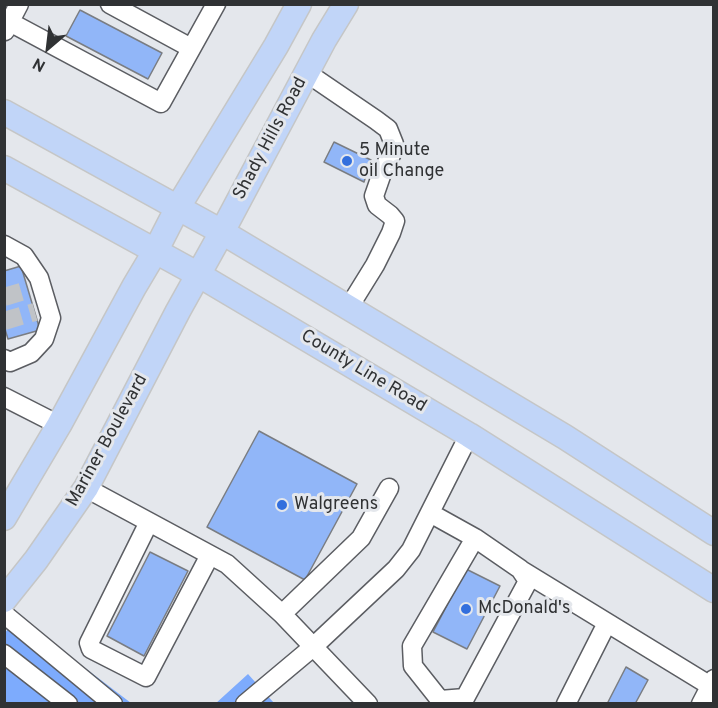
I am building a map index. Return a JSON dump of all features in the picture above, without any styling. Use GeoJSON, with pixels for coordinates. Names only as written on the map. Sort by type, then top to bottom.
{"type":"FeatureCollection","features":[{"type":"Feature","properties":{"kind":"main road"},"geometry":{"type":"LineString","coordinates":[[4,518],[59,425],[178,207],[299,4]]}},
{"type":"Feature","properties":{"kind":"main road","name":"Shady Hills Road"},"geometry":{"type":"LineString","coordinates":[[199,275],[324,39],[346,4]]}},
{"type":"Feature","properties":{"kind":"main road"},"geometry":{"type":"LineString","coordinates":[[4,112],[222,232],[565,437],[714,533]]}},
{"type":"Feature","properties":{"kind":"main road","name":"County Line Road"},"geometry":{"type":"LineString","coordinates":[[6,170],[156,250],[469,435],[714,590]]}},
{"type":"Feature","properties":{"kind":"main road","name":"Mariner Boulevard"},"geometry":{"type":"LineString","coordinates":[[4,600],[36,560],[86,488],[199,275]]}},
{"type":"Feature","properties":{"kind":"street"},"geometry":{"type":"LineString","coordinates":[[19,4],[6,24],[161,103],[216,4]]}},
{"type":"Feature","properties":{"kind":"street"},"geometry":{"type":"LineString","coordinates":[[110,4],[191,48]]}},
{"type":"Feature","properties":{"kind":"street"},"geometry":{"type":"LineString","coordinates":[[307,73],[388,129],[394,144],[374,196],[377,205],[395,221],[375,265],[348,307]]}},
{"type":"Feature","properties":{"kind":"street"},"geometry":{"type":"LineString","coordinates":[[4,245],[24,256],[39,278],[35,288],[42,310],[51,318],[44,339],[32,353],[10,362],[4,359]]}},
{"type":"Feature","properties":{"kind":"street"},"geometry":{"type":"LineString","coordinates":[[4,397],[59,425]]}},
{"type":"Feature","properties":{"kind":"street"},"geometry":{"type":"LineString","coordinates":[[244,704],[314,647],[396,569],[411,550],[469,435]]}},
{"type":"Feature","properties":{"kind":"street"},"geometry":{"type":"LineString","coordinates":[[86,488],[226,564],[282,614],[368,704]]}},
{"type":"Feature","properties":{"kind":"street"},"geometry":{"type":"LineString","coordinates":[[282,614],[361,538],[389,488]]}},
{"type":"Feature","properties":{"kind":"street"},"geometry":{"type":"LineString","coordinates":[[430,513],[475,538],[519,569],[607,623],[712,684],[701,704]]}},
{"type":"Feature","properties":{"kind":"street"},"geometry":{"type":"LineString","coordinates":[[149,522],[89,643],[91,649],[146,678],[210,555]]}},
{"type":"Feature","properties":{"kind":"street"},"geometry":{"type":"LineString","coordinates":[[475,538],[412,646],[413,666],[439,702],[465,698],[528,581],[519,569]]}},
{"type":"Feature","properties":{"kind":"street"},"geometry":{"type":"LineString","coordinates":[[4,614],[113,704]]}},
{"type":"Feature","properties":{"kind":"street"},"geometry":{"type":"LineString","coordinates":[[566,704],[607,623]]}},
{"type":"Feature","properties":{"kind":"street"},"geometry":{"type":"LineString","coordinates":[[4,654],[68,704]]}},
{"type":"Feature","properties":{"kind":"shaded area"},"geometry":{"type":"Polygon","coordinates":[[[17,616],[131,703],[5,704],[5,633],[17,616]]]}},
{"type":"Feature","properties":{"kind":"shaded area"},"geometry":{"type":"Polygon","coordinates":[[[248,674],[274,703],[215,704],[248,674]]]}},
{"type":"Feature","properties":{"kind":"building"},"geometry":{"type":"Polygon","coordinates":[[[80,10],[162,53],[148,79],[66,36],[80,10]]]}},
{"type":"Feature","properties":{"kind":"building","name":"5 Minute oil Change"},"geometry":{"type":"Polygon","coordinates":[[[334,142],[371,160],[364,182],[324,162],[334,142]]]}},
{"type":"Feature","properties":{"kind":"building"},"geometry":{"type":"Polygon","coordinates":[[[21,266],[40,330],[8,339],[4,326],[4,271],[21,266]]]}},
{"type":"Feature","properties":{"kind":"building","name":"Walgreens"},"geometry":{"type":"Polygon","coordinates":[[[259,431],[357,484],[305,580],[207,527],[259,431]]]}},
{"type":"Feature","properties":{"kind":"building"},"geometry":{"type":"Polygon","coordinates":[[[150,552],[188,571],[144,656],[107,636],[150,552]]]}},
{"type":"Feature","properties":{"kind":"building","name":"McDonald's"},"geometry":{"type":"Polygon","coordinates":[[[466,569],[500,586],[467,649],[433,632],[466,569]]]}},
{"type":"Feature","properties":{"kind":"building"},"geometry":{"type":"Polygon","coordinates":[[[626,667],[648,680],[635,704],[607,704],[626,667]]]}},
{"type":"Feature","properties":{"kind":"tunnel"},"geometry":{"type":"LineString","coordinates":[[4,297],[28,290]]}},
{"type":"Feature","properties":{"kind":"tunnel"},"geometry":{"type":"LineString","coordinates":[[4,321],[35,312]]}},
{"type":"Feature","properties":{"kind":"place","name":"5 Minute oil Change"},"geometry":{"type":"Point","coordinates":[347,161]}},
{"type":"Feature","properties":{"kind":"place","name":"Walgreens"},"geometry":{"type":"Point","coordinates":[282,505]}},
{"type":"Feature","properties":{"kind":"place","name":"McDonald's"},"geometry":{"type":"Point","coordinates":[466,609]}}]}
